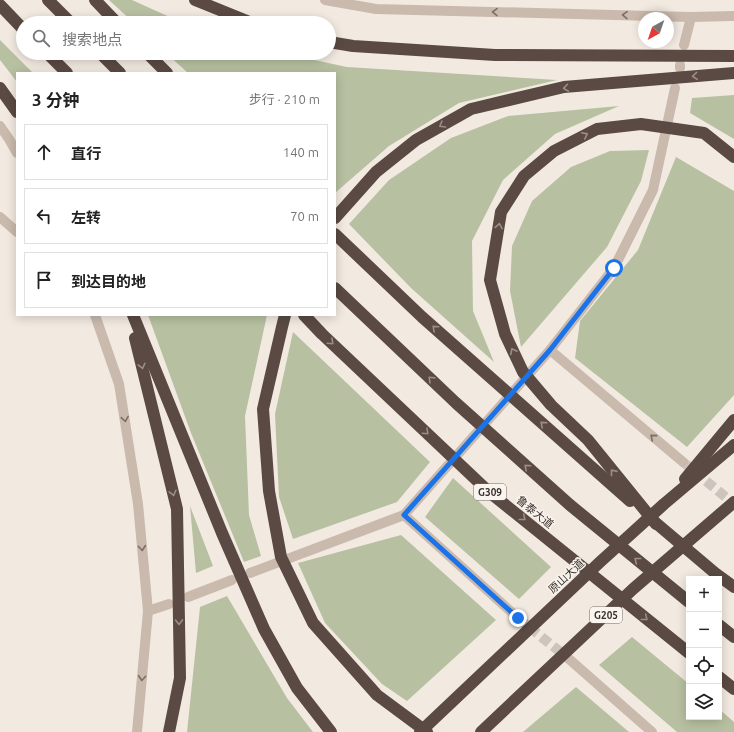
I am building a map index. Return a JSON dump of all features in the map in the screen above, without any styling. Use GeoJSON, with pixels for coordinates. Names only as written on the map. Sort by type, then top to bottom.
{"type":"FeatureCollection","features":[{"type":"Feature","properties":{"kind":"highway"},"geometry":{"type":"LineString","coordinates":[[48,0],[64,16]]}},
{"type":"Feature","properties":{"kind":"highway"},"geometry":{"type":"LineString","coordinates":[[94,0],[110,16]]}},
{"type":"Feature","properties":{"kind":"highway"},"geometry":{"type":"LineString","coordinates":[[195,0],[235,16]]}},
{"type":"Feature","properties":{"kind":"highway"},"geometry":{"type":"LineString","coordinates":[[0,5],[16,21]]}},
{"type":"Feature","properties":{"kind":"highway"},"geometry":{"type":"LineString","coordinates":[[336,43],[353,46],[495,55],[734,56]]}},
{"type":"Feature","properties":{"kind":"highway"},"geometry":{"type":"LineString","coordinates":[[54,60],[66,72]]}},
{"type":"Feature","properties":{"kind":"highway"},"geometry":{"type":"LineString","coordinates":[[107,60],[119,72]]}},
{"type":"Feature","properties":{"kind":"highway"},"geometry":{"type":"LineString","coordinates":[[154,60],[166,72]]}},
{"type":"Feature","properties":{"kind":"highway"},"geometry":{"type":"LineString","coordinates":[[336,217],[376,172],[416,140],[471,109],[564,87],[734,73]]}},
{"type":"Feature","properties":{"kind":"highway"},"geometry":{"type":"LineString","coordinates":[[0,88],[16,111]]}},
{"type":"Feature","properties":{"kind":"highway"},"geometry":{"type":"LineString","coordinates":[[656,524],[588,440],[551,405],[524,372],[505,334],[490,280],[502,212],[524,176],[554,150],[598,129],[641,124],[704,133],[734,157]]}},
{"type":"Feature","properties":{"kind":"highway"},"geometry":{"type":"LineString","coordinates":[[336,235],[422,317],[656,524],[734,587]]}},
{"type":"Feature","properties":{"kind":"highway"},"geometry":{"type":"LineString","coordinates":[[336,289],[456,403],[570,505],[686,600]]}},
{"type":"Feature","properties":{"kind":"highway"},"geometry":{"type":"LineString","coordinates":[[131,316],[222,533],[264,629],[298,688],[331,732]]}},
{"type":"Feature","properties":{"kind":"highway"},"geometry":{"type":"LineString","coordinates":[[131,316],[177,509],[180,678],[169,732]]}},
{"type":"Feature","properties":{"kind":"highway"},"geometry":{"type":"LineString","coordinates":[[285,316],[263,409],[269,490],[281,558],[313,623],[377,695],[426,732]]}},
{"type":"Feature","properties":{"kind":"highway","name":"鲁泰大道"},"geometry":{"type":"LineString","coordinates":[[305,316],[322,334],[488,490],[686,651]]}},
{"type":"Feature","properties":{"kind":"highway"},"geometry":{"type":"LineString","coordinates":[[664,504],[734,420]]}},
{"type":"Feature","properties":{"kind":"highway","name":"原山大道"},"geometry":{"type":"LineString","coordinates":[[420,732],[600,562],[664,504],[734,445]]}},
{"type":"Feature","properties":{"kind":"highway","name":"G205"},"geometry":{"type":"LineString","coordinates":[[481,732],[633,589],[734,502]]}},
{"type":"Feature","properties":{"kind":"highway"},"geometry":{"type":"LineString","coordinates":[[691,539],[734,512]]}},
{"type":"Feature","properties":{"kind":"highway"},"geometry":{"type":"LineString","coordinates":[[722,627],[734,637]]}},
{"type":"Feature","properties":{"kind":"highway"},"geometry":{"type":"LineString","coordinates":[[722,679],[734,689]]}},
{"type":"Feature","properties":{"kind":"street"},"geometry":{"type":"LineString","coordinates":[[325,0],[376,9],[691,17],[734,16]]}},
{"type":"Feature","properties":{"kind":"street"},"geometry":{"type":"LineString","coordinates":[[684,45],[691,17]]}},
{"type":"Feature","properties":{"kind":"street"},"geometry":{"type":"LineString","coordinates":[[250,573],[404,515],[550,350],[614,268],[652,190],[675,88]]}},
{"type":"Feature","properties":{"kind":"street"},"geometry":{"type":"LineString","coordinates":[[0,126],[16,151]]}},
{"type":"Feature","properties":{"kind":"street"},"geometry":{"type":"LineString","coordinates":[[0,217],[16,231]]}},
{"type":"Feature","properties":{"kind":"street"},"geometry":{"type":"LineString","coordinates":[[95,316],[119,384],[138,504],[148,611],[137,732]]}},
{"type":"Feature","properties":{"kind":"street"},"geometry":{"type":"LineString","coordinates":[[550,350],[683,462]]}},
{"type":"Feature","properties":{"kind":"street"},"geometry":{"type":"LineString","coordinates":[[404,515],[518,618]]}},
{"type":"Feature","properties":{"kind":"street"},"geometry":{"type":"LineString","coordinates":[[188,597],[232,580]]}},
{"type":"Feature","properties":{"kind":"street"},"geometry":{"type":"LineString","coordinates":[[148,611],[169,604]]}},
{"type":"Feature","properties":{"kind":"street"},"geometry":{"type":"LineString","coordinates":[[569,659],[652,732]]}},
{"type":"Feature","properties":{"kind":"green space"},"geometry":{"type":"Polygon","coordinates":[[[109,0],[132,0],[167,16],[126,16],[109,0]]]}},
{"type":"Feature","properties":{"kind":"green space"},"geometry":{"type":"Polygon","coordinates":[[[0,40],[16,56],[16,60],[20,60],[32,72],[16,72],[16,81],[0,60],[0,40]]]}},
{"type":"Feature","properties":{"kind":"green space"},"geometry":{"type":"Polygon","coordinates":[[[174,60],[314,60],[347,67],[557,80],[459,103],[389,146],[336,192],[336,72],[187,72],[174,60]]]}},
{"type":"Feature","properties":{"kind":"green space"},"geometry":{"type":"Polygon","coordinates":[[[734,95],[734,139],[690,113],[692,98],[734,95]]]}},
{"type":"Feature","properties":{"kind":"green space"},"geometry":{"type":"Polygon","coordinates":[[[619,106],[555,134],[503,180],[472,241],[473,311],[494,362],[411,288],[349,224],[389,180],[451,138],[508,116],[619,106]]]}},
{"type":"Feature","properties":{"kind":"green space"},"geometry":{"type":"Polygon","coordinates":[[[649,150],[641,181],[607,247],[521,347],[510,291],[512,246],[532,201],[571,167],[610,151],[649,150]]]}},
{"type":"Feature","properties":{"kind":"green space"},"geometry":{"type":"Polygon","coordinates":[[[676,157],[734,191],[734,395],[687,447],[575,358],[580,321],[638,250],[676,157]]]}},
{"type":"Feature","properties":{"kind":"green space"},"geometry":{"type":"Polygon","coordinates":[[[148,316],[267,316],[245,416],[249,515],[261,556],[244,562],[191,433],[148,316]]]}},
{"type":"Feature","properties":{"kind":"green space"},"geometry":{"type":"Polygon","coordinates":[[[293,332],[430,462],[397,502],[293,539],[279,497],[275,414],[293,332]]]}},
{"type":"Feature","properties":{"kind":"green space"},"geometry":{"type":"Polygon","coordinates":[[[453,478],[551,567],[519,599],[425,517],[453,478]]]}},
{"type":"Feature","properties":{"kind":"green space"},"geometry":{"type":"Polygon","coordinates":[[[190,506],[213,566],[196,573],[190,506]]]}},
{"type":"Feature","properties":{"kind":"green space"},"geometry":{"type":"Polygon","coordinates":[[[401,535],[496,620],[407,701],[382,684],[325,623],[298,563],[401,535]]]}},
{"type":"Feature","properties":{"kind":"green space"},"geometry":{"type":"Polygon","coordinates":[[[227,596],[287,698],[313,732],[187,732],[200,607],[227,596]]]}},
{"type":"Feature","properties":{"kind":"green space"},"geometry":{"type":"Polygon","coordinates":[[[632,637],[686,682],[686,720],[722,720],[722,712],[734,722],[734,732],[677,732],[599,665],[632,637]]]}},
{"type":"Feature","properties":{"kind":"green space"},"geometry":{"type":"Polygon","coordinates":[[[576,687],[629,732],[523,732],[576,687]]]}},
{"type":"Feature","properties":{"kind":"tunnel"},"geometry":{"type":"LineString","coordinates":[[683,462],[734,504]]}},
{"type":"Feature","properties":{"kind":"tunnel"},"geometry":{"type":"LineString","coordinates":[[518,618],[569,659]]}},
{"type":"Feature","properties":{"kind":"route"},"geometry":{"type":"LineString","coordinates":[[518,618],[404,515],[550,350],[614,268]]}}]}
